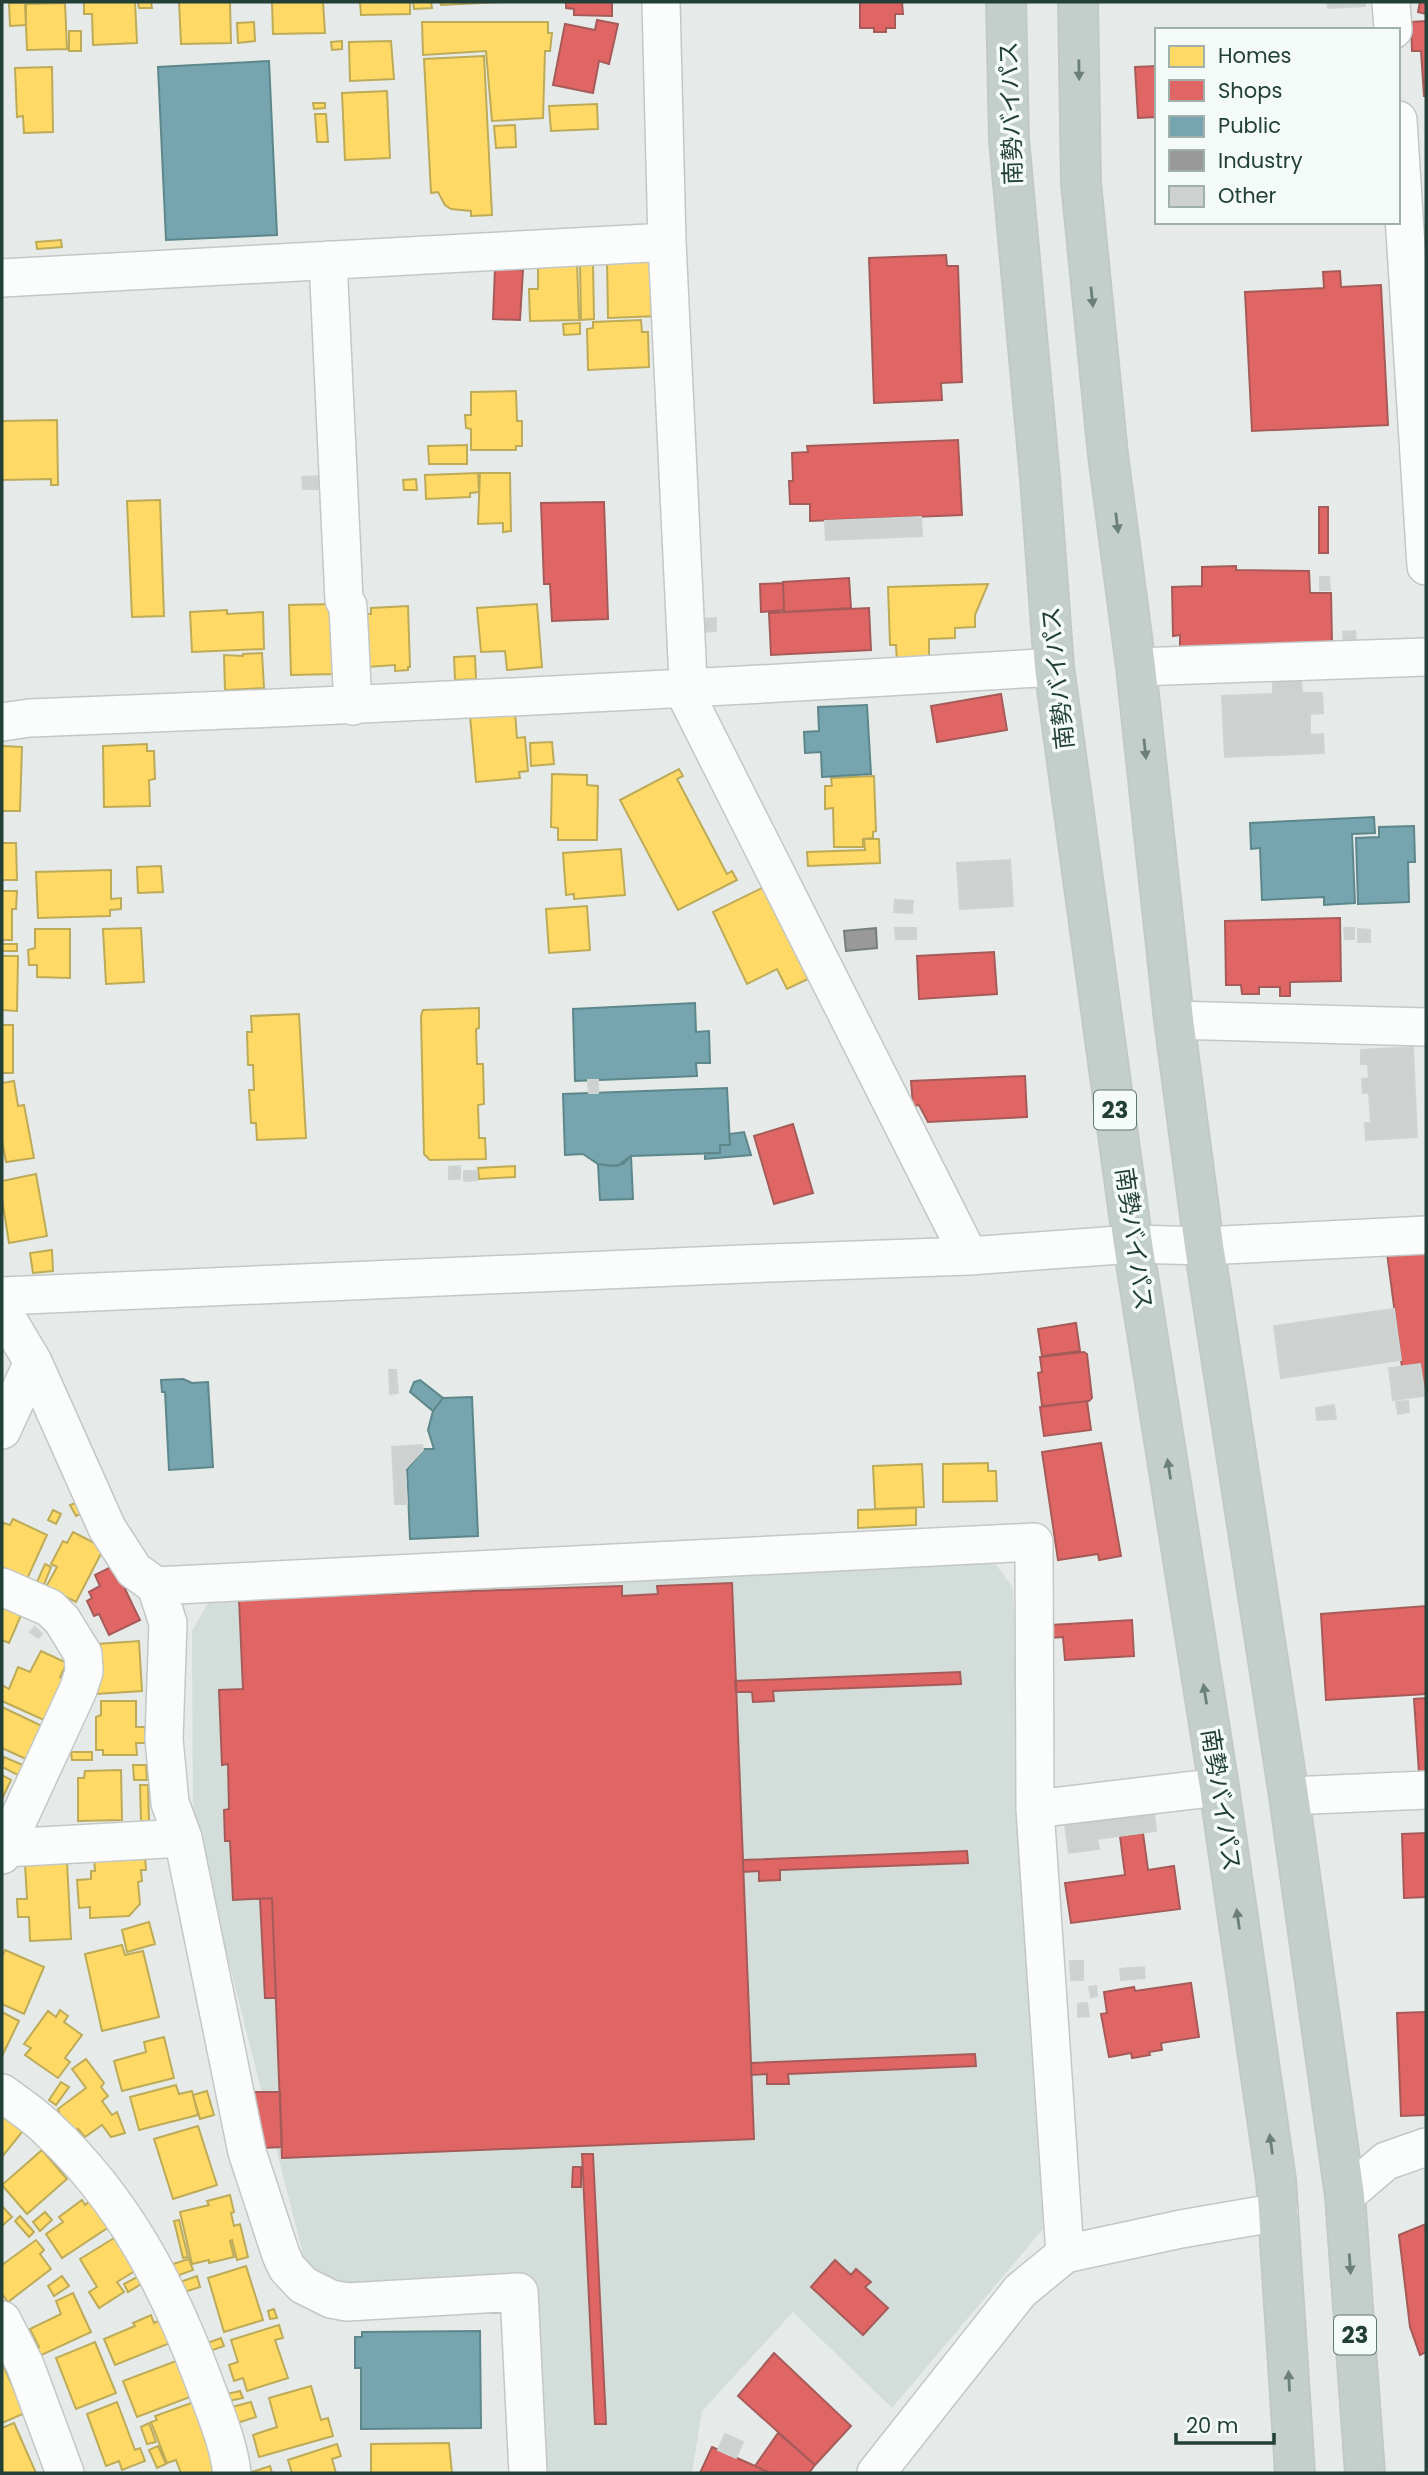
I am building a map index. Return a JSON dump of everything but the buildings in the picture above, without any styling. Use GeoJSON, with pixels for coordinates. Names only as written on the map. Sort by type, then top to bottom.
{"type":"FeatureCollection","features":[{"type":"Feature","properties":{"kind":"highway","name":"南勢バイパス"},"geometry":{"type":"LineString","coordinates":[[1006,2],[1009,139],[1040,478],[1054,667],[1133,1244],[1219,1787],[1279,2211],[1294,2473]]}},
{"type":"Feature","properties":{"kind":"highway","name":"23"},"geometry":{"type":"LineString","coordinates":[[1078,2],[1081,183],[1108,455],[1136,667],[1174,1020],[1204,1246],[1289,1796],[1345,2196],[1365,2473]]}},
{"type":"Feature","properties":{"kind":"street"},"geometry":{"type":"LineString","coordinates":[[661,2],[667,242],[689,701],[969,1256]]}},
{"type":"Feature","properties":{"kind":"street"},"geometry":{"type":"LineString","coordinates":[[1391,2],[1393,28]]}},
{"type":"Feature","properties":{"kind":"street"},"geometry":{"type":"LineString","coordinates":[[1400,152],[1426,566]]}},
{"type":"Feature","properties":{"kind":"street"},"geometry":{"type":"LineString","coordinates":[[2,278],[667,242]]}},
{"type":"Feature","properties":{"kind":"street"},"geometry":{"type":"LineString","coordinates":[[328,260],[344,600],[348,606],[353,706]]}},
{"type":"Feature","properties":{"kind":"street"},"geometry":{"type":"LineString","coordinates":[[1136,667],[1426,657]]}},
{"type":"Feature","properties":{"kind":"street"},"geometry":{"type":"LineString","coordinates":[[2,722],[30,718],[353,706],[687,689],[1054,667]]}},
{"type":"Feature","properties":{"kind":"street"},"geometry":{"type":"LineString","coordinates":[[1174,1020],[1426,1027]]}},
{"type":"Feature","properties":{"kind":"street"},"geometry":{"type":"LineString","coordinates":[[2,1296],[969,1256],[1133,1244],[1204,1246],[1426,1236]]}},
{"type":"Feature","properties":{"kind":"street"},"geometry":{"type":"LineString","coordinates":[[2,1310],[18,1354],[107,1528],[134,1570],[156,1586],[168,1623],[164,1739],[170,1803],[183,1838],[247,2152],[287,2268],[303,2285],[331,2299],[347,2302],[519,2292],[528,2473]]}},
{"type":"Feature","properties":{"kind":"street"},"geometry":{"type":"LineString","coordinates":[[2,1430],[18,1354]]}},
{"type":"Feature","properties":{"kind":"street"},"geometry":{"type":"LineString","coordinates":[[156,1586],[1034,1542],[1035,1809],[1065,2254]]}},
{"type":"Feature","properties":{"kind":"street"},"geometry":{"type":"LineString","coordinates":[[2,1587],[50,1608],[62,1620],[83,1654],[83,1672],[78,1690],[3,1852],[183,1838]]}},
{"type":"Feature","properties":{"kind":"street"},"geometry":{"type":"LineString","coordinates":[[1035,1809],[1219,1787]]}},
{"type":"Feature","properties":{"kind":"street"},"geometry":{"type":"LineString","coordinates":[[1289,1796],[1426,1790]]}},
{"type":"Feature","properties":{"kind":"street"},"geometry":{"type":"LineString","coordinates":[[2,2093],[46,2127],[97,2180],[144,2247],[192,2350],[230,2452],[232,2473]]}},
{"type":"Feature","properties":{"kind":"street"},"geometry":{"type":"LineString","coordinates":[[1345,2196],[1386,2161],[1426,2147]]}},
{"type":"Feature","properties":{"kind":"street"},"geometry":{"type":"LineString","coordinates":[[876,2473],[1020,2291],[1065,2254],[1279,2211]]}},
{"type":"Feature","properties":{"kind":"street"},"geometry":{"type":"LineString","coordinates":[[2,2320],[25,2365],[65,2473]]}},
{"type":"Feature","properties":{"kind":"shaded area"},"geometry":{"type":"Polygon","coordinates":[[[986,1551],[1013,1588],[1043,2229],[892,2408],[793,2312],[702,2411],[692,2473],[542,2473],[532,2280],[367,2296],[307,2270],[193,1821],[192,1631],[208,1603],[986,1551]]]}}]}
